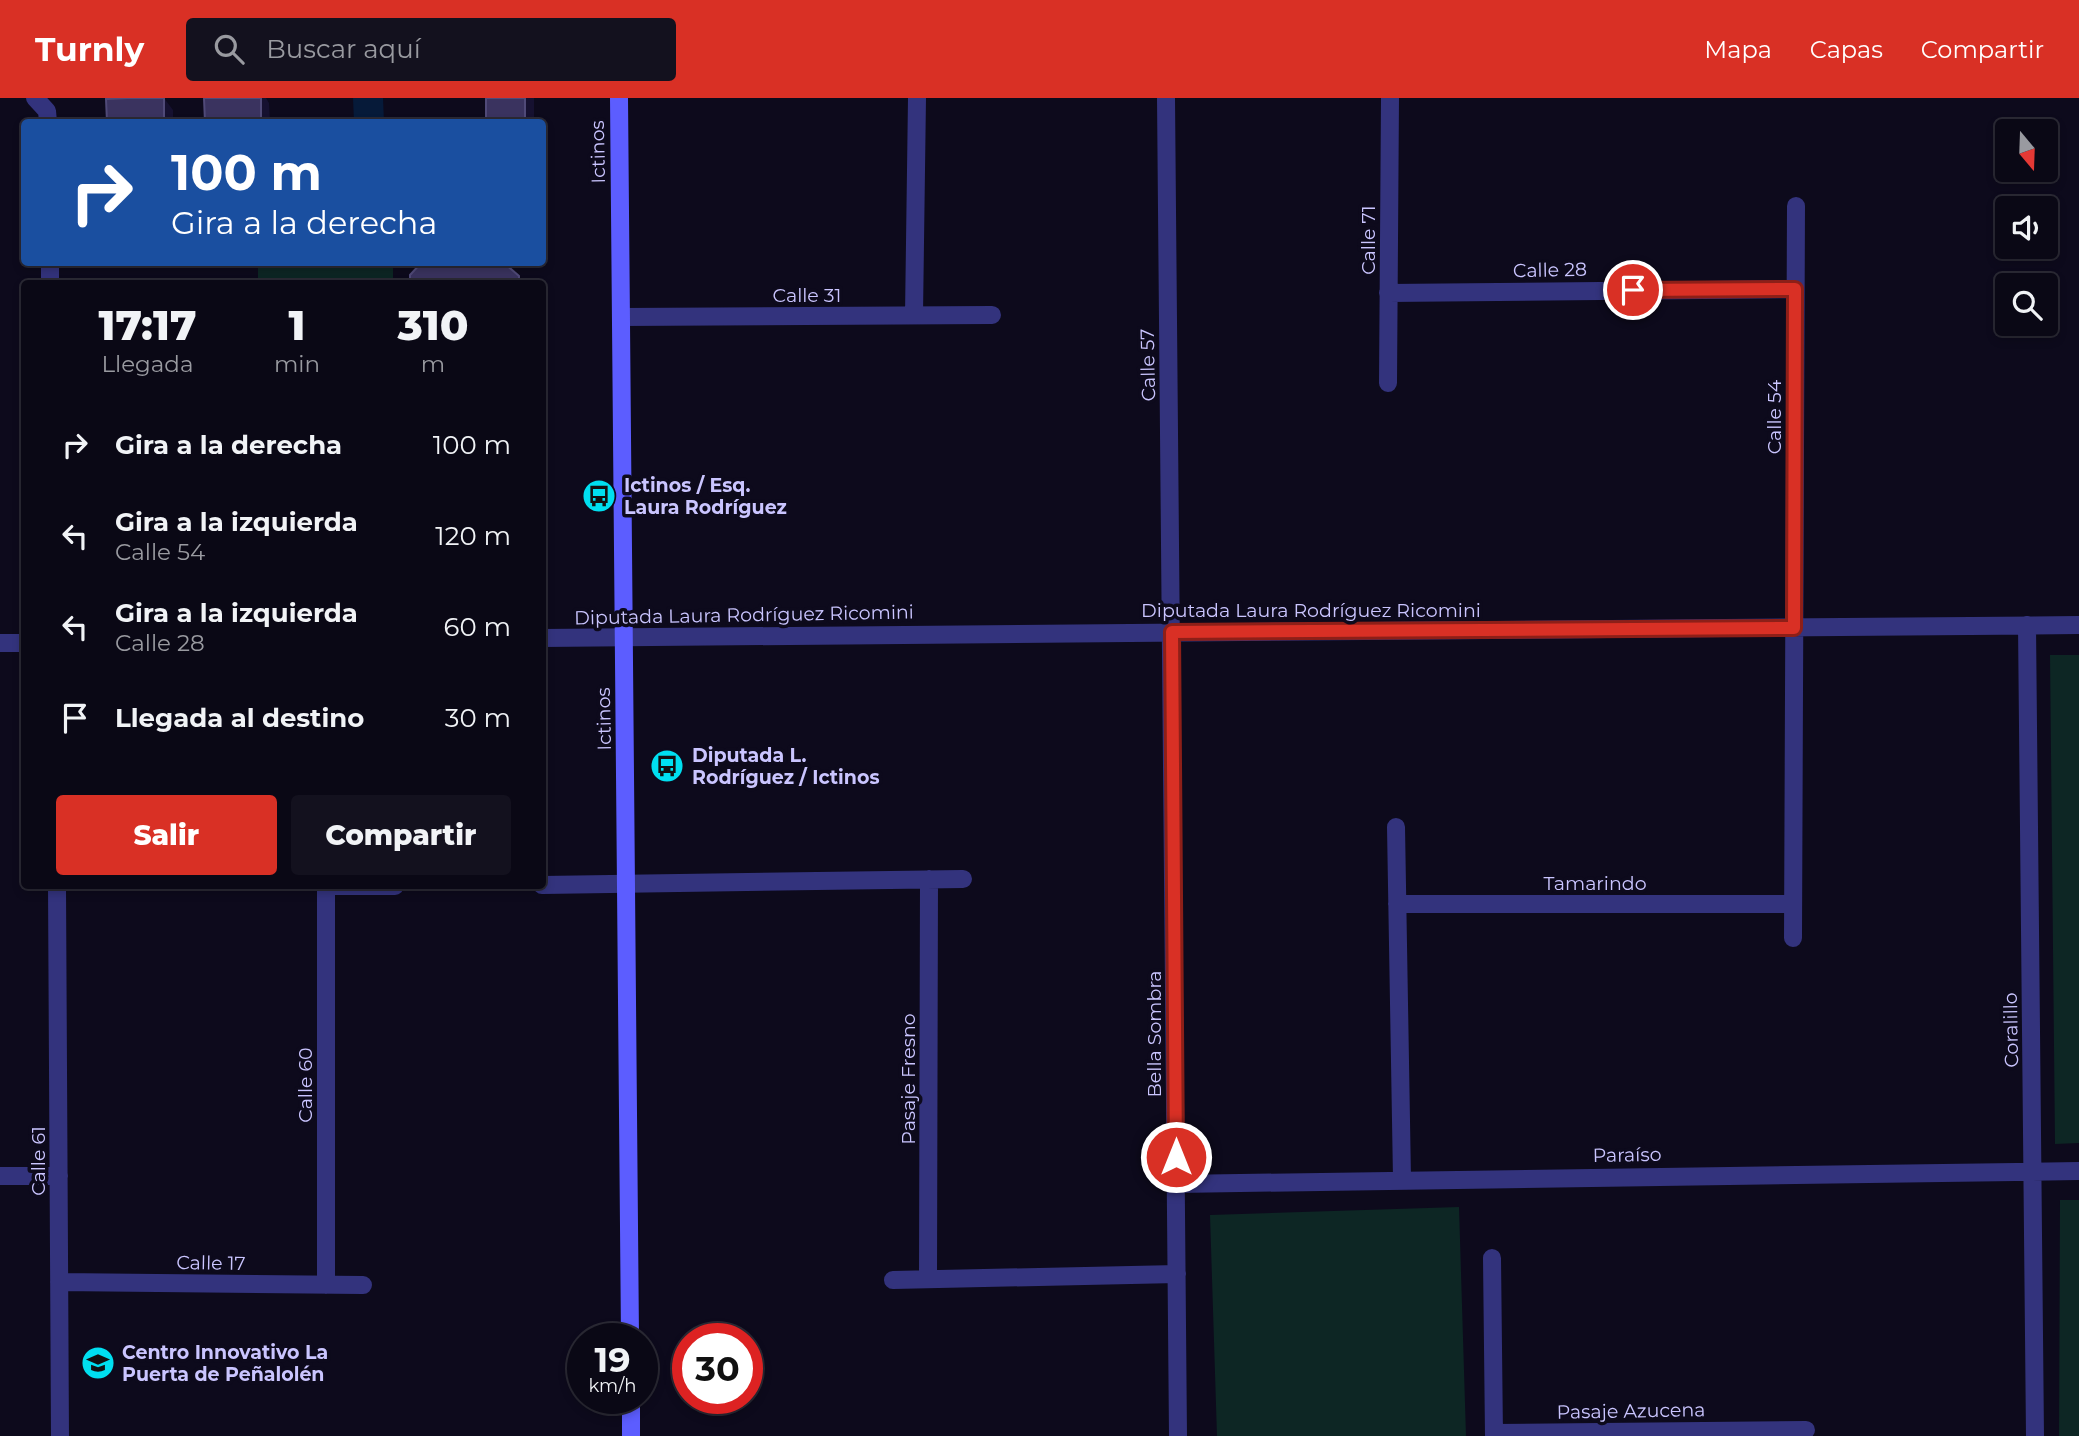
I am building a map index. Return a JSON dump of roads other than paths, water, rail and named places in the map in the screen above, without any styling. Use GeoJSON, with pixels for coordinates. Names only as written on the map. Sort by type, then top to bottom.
{"type":"FeatureCollection","features":[{"type":"Feature","properties":{"kind":"street","name":"Ictinos"},"geometry":{"type":"LineString","coordinates":[[619,98],[630,1323]]}},
{"type":"Feature","properties":{"kind":"street"},"geometry":{"type":"LineString","coordinates":[[914,315],[916,98]]}},
{"type":"Feature","properties":{"kind":"street","name":"Calle 57"},"geometry":{"type":"LineString","coordinates":[[1166,98],[1172,632]]}},
{"type":"Feature","properties":{"kind":"street","name":"Calle 71"},"geometry":{"type":"LineString","coordinates":[[1388,383],[1390,98]]}},
{"type":"Feature","properties":{"kind":"street"},"geometry":{"type":"LineString","coordinates":[[39,101],[47,119]]}},
{"type":"Feature","properties":{"kind":"street","name":"Calle 54"},"geometry":{"type":"LineString","coordinates":[[1794,628],[1796,206]]}},
{"type":"Feature","properties":{"kind":"street","name":"Calle 28"},"geometry":{"type":"LineString","coordinates":[[1388,293],[1795,289]]}},
{"type":"Feature","properties":{"kind":"street","name":"Calle 31"},"geometry":{"type":"LineString","coordinates":[[621,317],[992,315]]}},
{"type":"Feature","properties":{"kind":"street","name":"Coralillo"},"geometry":{"type":"LineString","coordinates":[[2027,625],[2035,1436]]}},
{"type":"Feature","properties":{"kind":"street","name":"Diputada Laura Rodríguez Ricomini"},"geometry":{"type":"LineString","coordinates":[[546,638],[2079,625]]}},
{"type":"Feature","properties":{"kind":"street"},"geometry":{"type":"LineString","coordinates":[[1793,938],[1794,628]]}},
{"type":"Feature","properties":{"kind":"street","name":"Bella Sombra"},"geometry":{"type":"LineString","coordinates":[[1172,632],[1178,1436]]}},
{"type":"Feature","properties":{"kind":"street"},"geometry":{"type":"LineString","coordinates":[[0,643],[21,643]]}},
{"type":"Feature","properties":{"kind":"street"},"geometry":{"type":"LineString","coordinates":[[1396,827],[1402,1179]]}},
{"type":"Feature","properties":{"kind":"street"},"geometry":{"type":"LineString","coordinates":[[546,885],[963,879]]}},
{"type":"Feature","properties":{"kind":"street","name":"Pasaje Fresno"},"geometry":{"type":"LineString","coordinates":[[928,1279],[929,880]]}},
{"type":"Feature","properties":{"kind":"street","name":"Calle 61"},"geometry":{"type":"LineString","coordinates":[[57,889],[60,1436]]}},
{"type":"Feature","properties":{"kind":"street","name":"Calle 60"},"geometry":{"type":"LineString","coordinates":[[326,889],[326,1285]]}},
{"type":"Feature","properties":{"kind":"street","name":"Tamarindo"},"geometry":{"type":"LineString","coordinates":[[1397,905],[1793,904]]}},
{"type":"Feature","properties":{"kind":"street","name":"Paraíso"},"geometry":{"type":"LineString","coordinates":[[1176,1184],[2079,1171]]}},
{"type":"Feature","properties":{"kind":"street"},"geometry":{"type":"LineString","coordinates":[[0,1177],[59,1176]]}},
{"type":"Feature","properties":{"kind":"street"},"geometry":{"type":"LineString","coordinates":[[1492,1258],[1494,1435]]}},
{"type":"Feature","properties":{"kind":"street"},"geometry":{"type":"LineString","coordinates":[[893,1280],[1177,1274]]}},
{"type":"Feature","properties":{"kind":"street","name":"Calle 17"},"geometry":{"type":"LineString","coordinates":[[59,1282],[363,1285]]}},
{"type":"Feature","properties":{"kind":"street"},"geometry":{"type":"LineString","coordinates":[[631,1414],[631,1436]]}},
{"type":"Feature","properties":{"kind":"street","name":"Pasaje Azucena"},"geometry":{"type":"LineString","coordinates":[[1494,1435],[1768,1433],[1806,1430]]}},
{"type":"Feature","properties":{"kind":"water"},"geometry":{"type":"Polygon","coordinates":[[[353,98],[383,98],[384,119],[354,119],[353,98]]]}},
{"type":"Feature","properties":{"kind":"place","name":"Ictinos / Esq. Laura Rodríguez"},"geometry":{"type":"Point","coordinates":[599,496]}},
{"type":"Feature","properties":{"kind":"place","name":"Diputada L. Rodríguez / Ictinos"},"geometry":{"type":"Point","coordinates":[667,766]}},
{"type":"Feature","properties":{"kind":"place","name":"Centro Innovativo La Puerta de Peñalolén"},"geometry":{"type":"Point","coordinates":[98,1363]}}]}
